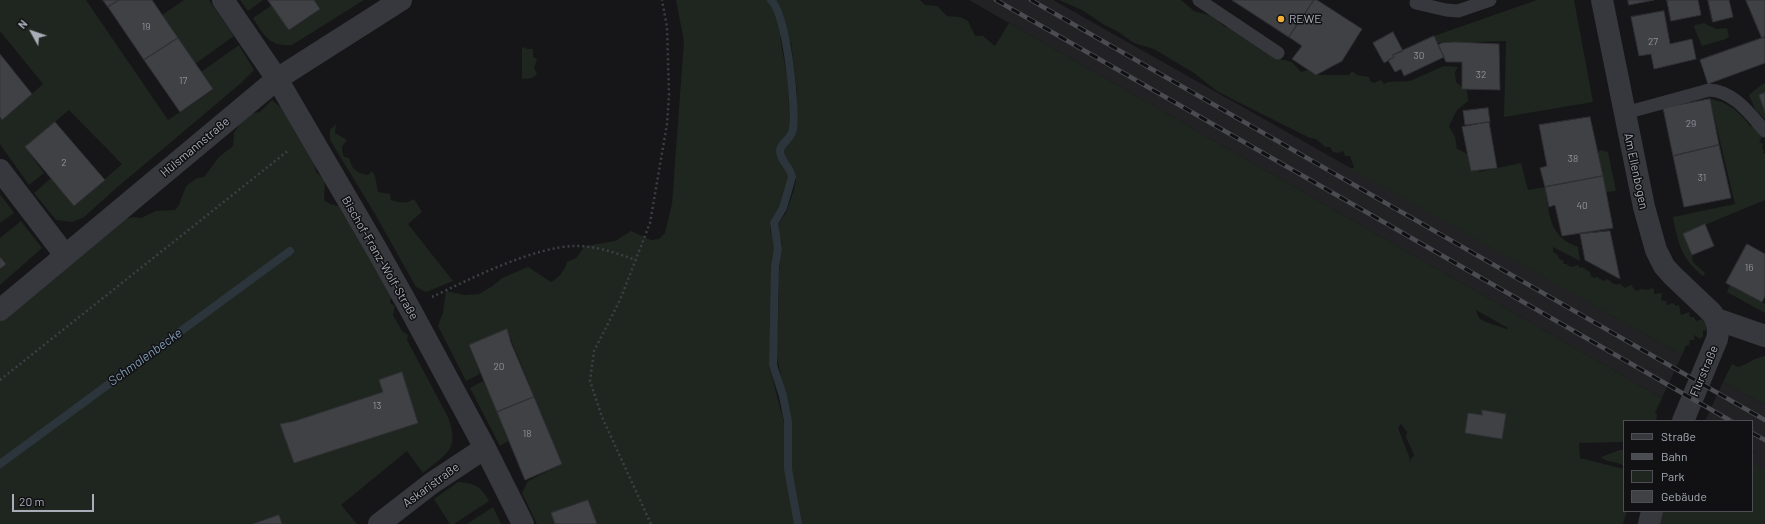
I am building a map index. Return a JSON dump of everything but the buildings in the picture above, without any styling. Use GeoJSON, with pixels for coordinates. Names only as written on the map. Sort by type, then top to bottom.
{"type":"FeatureCollection","features":[{"type":"Feature","properties":{"kind":"street","name":"Bischof-Franz-Wolf-Straße"},"geometry":{"type":"LineString","coordinates":[[223,0],[277,79],[410,309],[485,448],[523,524]]}},
{"type":"Feature","properties":{"kind":"street","name":"Hülsmannstraße"},"geometry":{"type":"LineString","coordinates":[[0,310],[277,79],[401,0]]}},
{"type":"Feature","properties":{"kind":"street","name":"Am Ellenbogen"},"geometry":{"type":"LineString","coordinates":[[1602,0],[1647,221],[1656,250],[1664,266],[1684,288],[1712,313],[1716,319]]}},
{"type":"Feature","properties":{"kind":"street"},"geometry":{"type":"LineString","coordinates":[[0,170],[65,255]]}},
{"type":"Feature","properties":{"kind":"street"},"geometry":{"type":"LineString","coordinates":[[1716,319],[1765,336]]}},
{"type":"Feature","properties":{"kind":"street","name":"Flurstraße"},"geometry":{"type":"LineString","coordinates":[[1683,420],[1717,339],[1718,333],[1716,319]]}},
{"type":"Feature","properties":{"kind":"street","name":"Askaristraße"},"geometry":{"type":"LineString","coordinates":[[378,524],[432,483],[485,448]]}},
{"type":"Feature","properties":{"kind":"street"},"geometry":{"type":"LineString","coordinates":[[1649,524],[1652,512]]}},
{"type":"Feature","properties":{"kind":"lane"},"geometry":{"type":"LineString","coordinates":[[1199,0],[1278,53]]}},
{"type":"Feature","properties":{"kind":"lane"},"geometry":{"type":"LineString","coordinates":[[1416,3],[1446,10],[1458,11],[1490,0]]}},
{"type":"Feature","properties":{"kind":"lane"},"geometry":{"type":"LineString","coordinates":[[1625,113],[1709,90],[1715,90],[1725,93],[1737,102],[1765,131]]}},
{"type":"Feature","properties":{"kind":"path"},"geometry":{"type":"LineString","coordinates":[[651,524],[602,417],[590,381],[594,351],[620,300],[650,223],[667,124],[669,65],[667,27],[662,0]]}},
{"type":"Feature","properties":{"kind":"path"},"geometry":{"type":"LineString","coordinates":[[0,380],[308,134]]}},
{"type":"Feature","properties":{"kind":"path"},"geometry":{"type":"LineString","coordinates":[[410,309],[425,300],[506,264],[542,251],[576,246],[607,250],[636,260]]}},
{"type":"Feature","properties":{"kind":"shaded area"},"geometry":{"type":"Polygon","coordinates":[[[969,0],[1053,0],[1682,355],[1662,398],[969,0]]]}},
{"type":"Feature","properties":{"kind":"shaded area"},"geometry":{"type":"Polygon","coordinates":[[[1723,382],[1765,405],[1765,524],[1753,512],[1753,452],[1758,454],[1753,451],[1753,420],[1705,420],[1723,382]]]}},
{"type":"Feature","properties":{"kind":"green space"},"geometry":{"type":"Polygon","coordinates":[[[0,0],[86,0],[168,120],[213,90],[201,72],[239,45],[254,70],[240,84],[83,218],[72,222],[56,220],[34,193],[51,178],[74,206],[122,164],[69,110],[25,147],[44,173],[29,185],[0,144],[0,117],[2,120],[43,84],[0,31],[0,0]]]}},
{"type":"Feature","properties":{"kind":"green space"},"geometry":{"type":"Polygon","coordinates":[[[184,0],[209,0],[234,36],[195,64],[162,15],[184,0]]]}},
{"type":"Feature","properties":{"kind":"green space"},"geometry":{"type":"Polygon","coordinates":[[[240,0],[263,0],[248,11],[240,0]]]}},
{"type":"Feature","properties":{"kind":"green space"},"geometry":{"type":"Polygon","coordinates":[[[314,0],[364,0],[292,45],[272,42],[264,35],[253,18],[272,5],[289,30],[320,9],[314,0]]]}},
{"type":"Feature","properties":{"kind":"green space"},"geometry":{"type":"Polygon","coordinates":[[[676,0],[920,0],[925,5],[937,6],[947,16],[960,17],[968,21],[975,36],[983,36],[995,46],[1009,23],[1662,398],[1655,413],[1657,415],[1656,420],[1623,420],[1623,442],[1579,443],[1580,458],[1623,469],[1623,512],[1627,512],[1623,524],[597,524],[588,500],[551,513],[555,524],[537,524],[522,493],[528,481],[562,464],[507,330],[469,345],[480,374],[466,381],[438,326],[443,312],[446,291],[464,295],[479,294],[502,278],[528,267],[551,282],[561,274],[567,262],[576,258],[585,246],[615,241],[631,231],[651,240],[659,239],[665,233],[672,204],[684,41],[676,0]],[[780,37],[788,82],[790,130],[777,148],[776,154],[787,170],[789,176],[784,197],[780,207],[771,221],[770,229],[775,248],[769,365],[784,423],[791,422],[776,353],[779,297],[778,280],[782,244],[779,236],[778,224],[786,213],[796,180],[795,172],[784,154],[784,149],[793,137],[796,126],[797,91],[791,42],[780,37]],[[1476,310],[1480,319],[1508,329],[1508,328],[1476,310]],[[1401,424],[1398,428],[1410,459],[1409,462],[1414,455],[1406,437],[1407,432],[1401,424]]]}},
{"type":"Feature","properties":{"kind":"green space"},"geometry":{"type":"Polygon","coordinates":[[[1059,0],[1181,0],[1194,11],[1212,16],[1225,27],[1236,28],[1275,58],[1292,62],[1301,72],[1308,70],[1316,75],[1349,75],[1352,71],[1357,75],[1369,77],[1370,81],[1374,83],[1381,80],[1384,84],[1388,82],[1410,81],[1444,66],[1458,67],[1455,72],[1456,82],[1467,91],[1468,101],[1457,110],[1449,126],[1455,137],[1457,149],[1475,160],[1479,167],[1479,172],[1521,163],[1528,190],[1545,187],[1552,223],[1556,231],[1561,237],[1578,247],[1580,261],[1553,247],[1553,252],[1558,255],[1559,259],[1564,261],[1563,264],[1567,264],[1571,267],[1578,265],[1580,268],[1582,267],[1590,272],[1591,277],[1596,278],[1596,276],[1603,281],[1607,279],[1614,284],[1620,284],[1625,288],[1631,285],[1636,291],[1642,289],[1649,290],[1650,288],[1654,289],[1654,294],[1662,293],[1661,300],[1666,301],[1667,305],[1673,303],[1676,306],[1679,305],[1681,315],[1689,312],[1690,317],[1694,317],[1696,321],[1702,319],[1708,326],[1706,331],[1703,330],[1703,336],[1700,339],[1694,335],[1694,340],[1690,340],[1689,345],[1686,346],[1682,355],[1351,169],[1354,167],[1350,156],[1345,156],[1343,151],[1338,153],[1333,152],[1330,147],[1325,147],[1316,139],[1310,138],[1232,99],[1217,91],[1194,73],[1154,49],[1134,43],[1082,10],[1059,0]]]}},
{"type":"Feature","properties":{"kind":"green space"},"geometry":{"type":"Polygon","coordinates":[[[1537,0],[1574,0],[1593,102],[1504,117],[1506,41],[1438,43],[1434,36],[1537,0]]]}},
{"type":"Feature","properties":{"kind":"green space"},"geometry":{"type":"Polygon","coordinates":[[[1704,23],[1716,29],[1727,28],[1729,36],[1726,39],[1702,46],[1694,27],[1695,25],[1704,23]]]}},
{"type":"Feature","properties":{"kind":"green space"},"geometry":{"type":"Polygon","coordinates":[[[522,47],[533,49],[533,57],[537,59],[534,68],[537,74],[532,78],[522,79],[522,47]]]}},
{"type":"Feature","properties":{"kind":"green space"},"geometry":{"type":"Polygon","coordinates":[[[1765,83],[1765,119],[1755,109],[1749,95],[1765,83]]]}},
{"type":"Feature","properties":{"kind":"green space"},"geometry":{"type":"Polygon","coordinates":[[[1710,99],[1722,102],[1733,108],[1763,137],[1759,142],[1763,144],[1763,153],[1765,154],[1765,200],[1683,234],[1692,255],[1693,262],[1705,273],[1703,276],[1690,263],[1682,250],[1673,217],[1735,204],[1710,99]]]}},
{"type":"Feature","properties":{"kind":"green space"},"geometry":{"type":"Polygon","coordinates":[[[272,100],[285,111],[314,161],[316,172],[325,180],[324,200],[330,204],[338,206],[392,293],[390,303],[395,306],[393,315],[402,331],[408,335],[407,340],[448,417],[453,437],[449,450],[423,473],[407,451],[341,505],[357,524],[0,524],[0,316],[125,219],[134,217],[141,218],[156,211],[175,210],[179,205],[186,186],[197,178],[204,177],[219,157],[233,146],[234,133],[241,122],[252,113],[260,112],[272,100]]]}},
{"type":"Feature","properties":{"kind":"green space"},"geometry":{"type":"Polygon","coordinates":[[[336,124],[335,133],[347,140],[342,148],[342,152],[344,157],[349,158],[353,168],[358,172],[368,175],[372,171],[376,179],[378,192],[390,194],[391,200],[406,202],[414,199],[422,212],[408,224],[453,281],[426,292],[416,287],[375,214],[330,140],[330,130],[336,124]]]}},
{"type":"Feature","properties":{"kind":"green space"},"geometry":{"type":"Polygon","coordinates":[[[1601,150],[1608,152],[1616,191],[1606,192],[1598,152],[1601,150]]]}},
{"type":"Feature","properties":{"kind":"green space"},"geometry":{"type":"Polygon","coordinates":[[[0,194],[14,213],[0,223],[0,194]]]}},
{"type":"Feature","properties":{"kind":"green space"},"geometry":{"type":"Polygon","coordinates":[[[21,221],[42,248],[0,285],[0,270],[6,264],[0,257],[0,238],[21,221]]]}},
{"type":"Feature","properties":{"kind":"green space"},"geometry":{"type":"Polygon","coordinates":[[[1730,285],[1765,304],[1765,313],[1727,292],[1730,285]]]}},
{"type":"Feature","properties":{"kind":"green space"},"geometry":{"type":"Polygon","coordinates":[[[1765,356],[1765,405],[1723,382],[1732,364],[1738,367],[1765,356]]]}},
{"type":"Feature","properties":{"kind":"green space"},"geometry":{"type":"Polygon","coordinates":[[[483,381],[492,398],[508,441],[500,446],[470,388],[483,381]]]}},
{"type":"Feature","properties":{"kind":"green space"},"geometry":{"type":"Polygon","coordinates":[[[1623,450],[1623,466],[1603,459],[1601,457],[1623,450]]]}},
{"type":"Feature","properties":{"kind":"green space"},"geometry":{"type":"Polygon","coordinates":[[[1753,462],[1760,468],[1765,468],[1765,524],[1655,524],[1655,512],[1753,512],[1753,462]]]}},
{"type":"Feature","properties":{"kind":"green space"},"geometry":{"type":"Polygon","coordinates":[[[458,482],[473,484],[483,492],[489,501],[454,524],[450,524],[434,499],[458,482]]]}},
{"type":"Feature","properties":{"kind":"green space"},"geometry":{"type":"Polygon","coordinates":[[[493,507],[501,524],[467,524],[493,507]]]}},
{"type":"Feature","properties":{"kind":"waterway"},"geometry":{"type":"LineString","coordinates":[[771,0],[777,9],[786,42],[792,82],[794,118],[792,133],[780,149],[782,159],[790,170],[792,177],[783,208],[774,223],[778,249],[775,267],[773,365],[783,396],[788,421],[788,469],[798,524]]}},
{"type":"Feature","properties":{"kind":"waterway","name":"Schmalenbecke"},"geometry":{"type":"LineString","coordinates":[[0,464],[290,251]]}},
{"type":"Feature","properties":{"kind":"railway"},"geometry":{"type":"LineString","coordinates":[[996,0],[1729,420]]}},
{"type":"Feature","properties":{"kind":"railway"},"geometry":{"type":"LineString","coordinates":[[1031,0],[1765,420]]}},
{"type":"Feature","properties":{"kind":"railway"},"geometry":{"type":"LineString","coordinates":[[1753,434],[1765,440]]}},
{"type":"Feature","properties":{"kind":"place","name":"REWE"},"geometry":{"type":"Point","coordinates":[1281,19]}}]}
